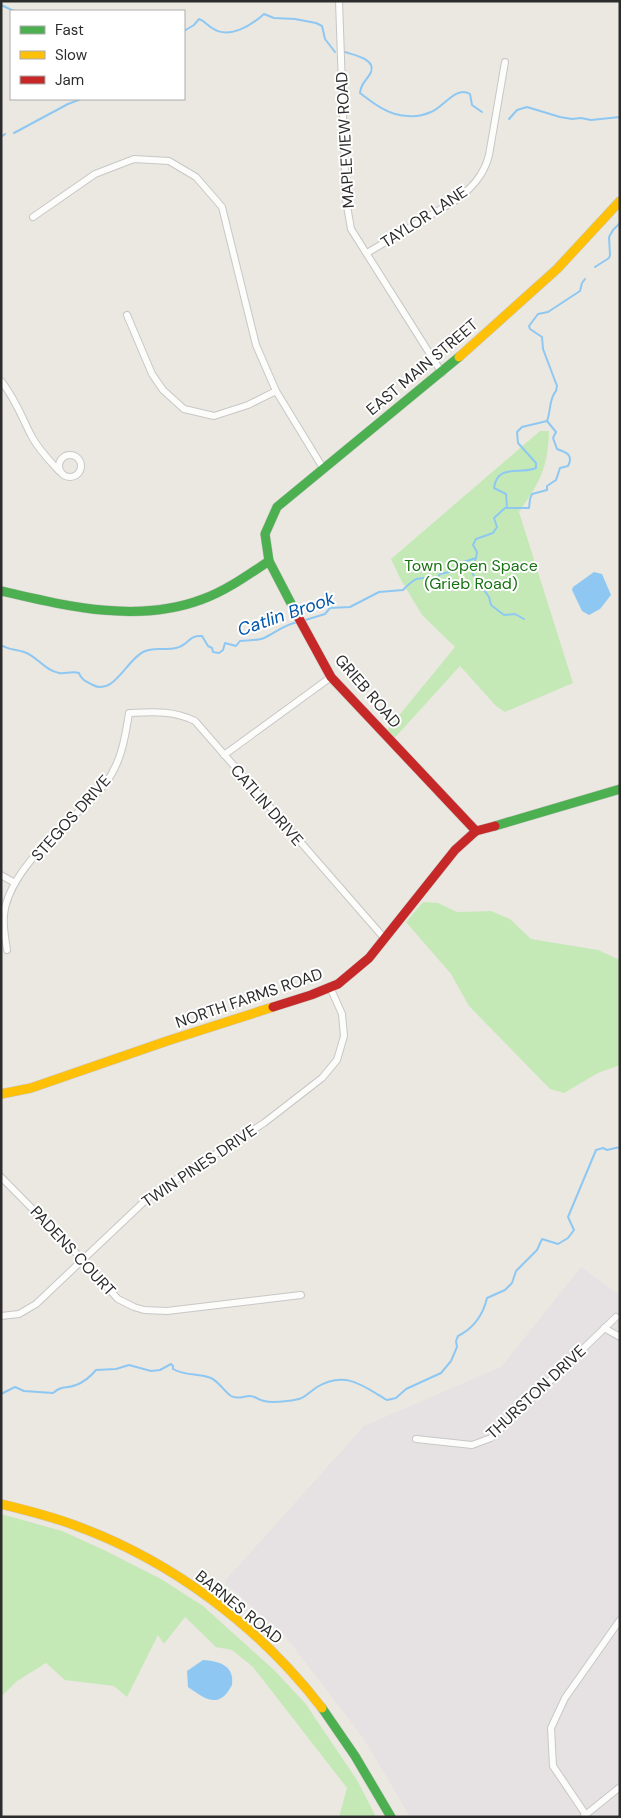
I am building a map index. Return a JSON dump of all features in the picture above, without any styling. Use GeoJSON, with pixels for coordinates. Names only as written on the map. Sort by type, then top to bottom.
{"type":"FeatureCollection","features":[{"type":"Feature","properties":{"kind":"main road","name":"EAST MAIN STREET"},"geometry":{"type":"LineString","coordinates":[[269,561],[265,534],[277,507],[442,373],[557,269],[620,201]]}},
{"type":"Feature","properties":{"kind":"main road"},"geometry":{"type":"LineString","coordinates":[[1,591],[57,604],[96,610],[142,611],[202,600],[230,587],[269,561]]}},
{"type":"Feature","properties":{"kind":"main road","name":"GRIEB ROAD"},"geometry":{"type":"LineString","coordinates":[[269,561],[331,677],[476,831]]}},
{"type":"Feature","properties":{"kind":"main road"},"geometry":{"type":"LineString","coordinates":[[476,831],[620,789]]}},
{"type":"Feature","properties":{"kind":"main road","name":"NORTH FARMS ROAD"},"geometry":{"type":"LineString","coordinates":[[1,1094],[31,1088],[338,984],[370,958],[433,876],[455,850],[476,831]]}},
{"type":"Feature","properties":{"kind":"main road","name":"BARNES ROAD"},"geometry":{"type":"LineString","coordinates":[[1,1504],[60,1520],[126,1548],[159,1565],[232,1616],[267,1646],[299,1679],[331,1718],[354,1753],[391,1817]]}},
{"type":"Feature","properties":{"kind":"street","name":"MAPLEVIEW ROAD"},"geometry":{"type":"LineString","coordinates":[[339,1],[346,200],[351,229],[442,373]]}},
{"type":"Feature","properties":{"kind":"street","name":"TAYLOR LANE"},"geometry":{"type":"LineString","coordinates":[[367,253],[456,200],[468,190],[485,169],[504,62]]}},
{"type":"Feature","properties":{"kind":"street"},"geometry":{"type":"LineString","coordinates":[[33,217],[95,174],[134,159],[169,161],[196,177],[222,207],[256,345],[276,391],[324,468]]}},
{"type":"Feature","properties":{"kind":"street"},"geometry":{"type":"LineString","coordinates":[[127,316],[152,374],[163,390],[184,409],[214,416],[248,405],[276,391]]}},
{"type":"Feature","properties":{"kind":"street"},"geometry":{"type":"LineString","coordinates":[[1,381],[10,391],[32,438],[59,471]]}},
{"type":"Feature","properties":{"kind":"street"},"geometry":{"type":"LineString","coordinates":[[224,756],[331,677]]}},
{"type":"Feature","properties":{"kind":"street","name":"CATLIN DRIVE"},"geometry":{"type":"LineString","coordinates":[[129,713],[166,712],[183,715],[195,721],[385,939]]}},
{"type":"Feature","properties":{"kind":"street","name":"STEGOS DRIVE"},"geometry":{"type":"LineString","coordinates":[[7,950],[3,926],[5,907],[15,882],[44,845],[104,785],[117,765],[124,743],[129,713]]}},
{"type":"Feature","properties":{"kind":"street"},"geometry":{"type":"LineString","coordinates":[[1,875],[15,882]]}},
{"type":"Feature","properties":{"kind":"street","name":"TWIN PINES DRIVE"},"geometry":{"type":"LineString","coordinates":[[1,1316],[19,1314],[36,1304],[150,1196],[264,1122],[322,1078],[337,1060],[344,1036],[342,1014],[330,987]]}},
{"type":"Feature","properties":{"kind":"street","name":"PADENS COURT"},"geometry":{"type":"LineString","coordinates":[[1,1177],[118,1299],[144,1310],[167,1311],[301,1295]]}},
{"type":"Feature","properties":{"kind":"street","name":"THURSTON DRIVE"},"geometry":{"type":"LineString","coordinates":[[416,1439],[472,1445],[491,1438],[616,1317]]}},
{"type":"Feature","properties":{"kind":"street"},"geometry":{"type":"LineString","coordinates":[[604,1328],[620,1337]]}},
{"type":"Feature","properties":{"kind":"street"},"geometry":{"type":"LineString","coordinates":[[620,1620],[565,1698],[551,1728],[553,1766],[585,1816],[620,1787]]}},
{"type":"Feature","properties":{"kind":"shaded area"},"geometry":{"type":"Polygon","coordinates":[[[581,1267],[620,1295],[620,1817],[410,1817],[364,1739],[285,1636],[224,1582],[364,1426],[501,1367],[581,1267]]]}},
{"type":"Feature","properties":{"kind":"green space","name":"Town Open Space (Grieb Road)"},"geometry":{"type":"Polygon","coordinates":[[[540,431],[549,431],[545,465],[537,483],[519,512],[573,683],[505,712],[496,706],[460,666],[390,743],[383,735],[455,647],[422,615],[391,559],[540,431]]]}},
{"type":"Feature","properties":{"kind":"green space"},"geometry":{"type":"Polygon","coordinates":[[[423,902],[438,903],[457,912],[491,911],[510,919],[531,939],[598,950],[620,960],[620,1065],[598,1073],[564,1093],[550,1089],[469,1006],[451,974],[406,922],[423,902]]]}},
{"type":"Feature","properties":{"kind":"green space"},"geometry":{"type":"Polygon","coordinates":[[[1,1514],[62,1531],[104,1550],[161,1579],[203,1606],[274,1670],[305,1703],[357,1780],[376,1817],[339,1817],[347,1788],[253,1667],[232,1650],[216,1647],[185,1617],[164,1644],[158,1635],[127,1697],[114,1686],[65,1680],[46,1663],[17,1681],[1,1697],[1,1514]]]}},
{"type":"Feature","properties":{"kind":"water"},"geometry":{"type":"Polygon","coordinates":[[[594,572],[602,574],[611,595],[600,609],[589,615],[582,611],[572,590],[573,587],[594,572]]]}},
{"type":"Feature","properties":{"kind":"water"},"geometry":{"type":"Polygon","coordinates":[[[203,1660],[220,1663],[231,1673],[232,1685],[222,1698],[212,1700],[188,1687],[187,1671],[203,1660]]]}},
{"type":"Feature","properties":{"kind":"waterway"},"geometry":{"type":"LineString","coordinates":[[1,5],[12,10]]}},
{"type":"Feature","properties":{"kind":"waterway"},"geometry":{"type":"LineString","coordinates":[[185,30],[199,19],[219,31],[233,32],[253,23],[264,14],[274,18],[295,19],[322,26],[325,39],[335,52]]}},
{"type":"Feature","properties":{"kind":"waterway"},"geometry":{"type":"LineString","coordinates":[[345,52],[363,58],[370,64],[371,72],[360,93],[389,112],[401,115],[422,115],[436,110],[460,92],[470,94],[472,105],[482,112]]}},
{"type":"Feature","properties":{"kind":"waterway"},"geometry":{"type":"LineString","coordinates":[[14,133],[78,100]]}},
{"type":"Feature","properties":{"kind":"waterway"},"geometry":{"type":"LineString","coordinates":[[509,119],[517,110],[527,107],[572,119],[591,120],[620,117]]}},
{"type":"Feature","properties":{"kind":"waterway"},"geometry":{"type":"LineString","coordinates":[[1,137],[5,134]]}},
{"type":"Feature","properties":{"kind":"waterway","name":"Catlin Brook"},"geometry":{"type":"LineString","coordinates":[[595,267],[609,258],[609,237],[620,223]]}},
{"type":"Feature","properties":{"kind":"waterway","name":"Catlin Brook"},"geometry":{"type":"LineString","coordinates":[[302,621],[325,614],[330,608],[350,607],[379,592],[403,590],[419,578],[438,577],[440,574],[454,571],[457,564],[476,558],[477,552],[473,545],[476,539],[493,533],[497,527],[494,518],[505,508],[529,508],[532,494],[547,490],[547,486],[556,480],[560,468],[568,466],[570,457],[568,454],[557,449],[553,438],[556,432],[547,421],[551,401],[557,386],[543,349],[542,337],[530,329],[529,326],[538,314],[548,312],[580,291],[585,279]]}},
{"type":"Feature","properties":{"kind":"waterway","name":"Catlin Brook"},"geometry":{"type":"LineString","coordinates":[[507,508],[506,494],[494,488],[496,480],[500,475],[511,471],[536,468],[536,463],[518,443],[517,432],[522,427],[547,421]]}},
{"type":"Feature","properties":{"kind":"waterway"},"geometry":{"type":"LineString","coordinates":[[476,558],[472,573],[489,597],[491,605],[504,615],[515,614],[524,619]]}},
{"type":"Feature","properties":{"kind":"waterway","name":"Catlin Brook"},"geometry":{"type":"LineString","coordinates":[[1,645],[29,654],[54,672],[79,673],[84,681],[100,687],[107,686],[113,682],[137,656],[147,650],[180,647],[194,637],[202,636],[213,652],[219,653],[223,650],[225,643],[236,646],[240,641],[261,639],[298,622]]}},
{"type":"Feature","properties":{"kind":"waterway"},"geometry":{"type":"LineString","coordinates":[[1,1394],[15,1387],[24,1391],[53,1393],[59,1389],[82,1382],[96,1370],[116,1369],[129,1365],[151,1371],[160,1370],[171,1364],[173,1369],[178,1371],[211,1378],[231,1396],[236,1398],[252,1396],[267,1402],[293,1400],[304,1397],[327,1382],[337,1380],[346,1380],[362,1385],[387,1400],[396,1398],[406,1389],[441,1373],[451,1361],[457,1347],[456,1341],[458,1336],[469,1329],[477,1320],[487,1298],[505,1290],[512,1283],[516,1271],[537,1250],[542,1239],[558,1244],[568,1238],[574,1230],[568,1217],[596,1150],[620,1147]]}},
{"type":"Feature","properties":{"kind":"traffic: fast"},"geometry":{"type":"LineString","coordinates":[[296,613],[269,561],[265,534],[277,507],[459,357]]}},
{"type":"Feature","properties":{"kind":"traffic: fast"},"geometry":{"type":"LineString","coordinates":[[1,591],[76,607],[102,610],[153,610],[203,599],[237,582],[269,561]]}},
{"type":"Feature","properties":{"kind":"traffic: fast"},"geometry":{"type":"LineString","coordinates":[[495,826],[620,789]]}},
{"type":"Feature","properties":{"kind":"traffic: fast"},"geometry":{"type":"LineString","coordinates":[[322,1708],[355,1756],[391,1817]]}},
{"type":"Feature","properties":{"kind":"traffic: slow"},"geometry":{"type":"LineString","coordinates":[[459,357],[557,269],[620,201]]}},
{"type":"Feature","properties":{"kind":"traffic: slow"},"geometry":{"type":"LineString","coordinates":[[1,1094],[31,1088],[273,1007]]}},
{"type":"Feature","properties":{"kind":"traffic: slow"},"geometry":{"type":"LineString","coordinates":[[1,1504],[74,1525],[145,1557],[178,1577],[211,1599],[241,1623],[297,1678],[322,1708]]}},
{"type":"Feature","properties":{"kind":"traffic: jam"},"geometry":{"type":"LineString","coordinates":[[296,613],[331,677],[476,831]]}},
{"type":"Feature","properties":{"kind":"traffic: jam"},"geometry":{"type":"LineString","coordinates":[[273,1007],[338,984],[369,958],[455,850],[476,831],[495,826]]}}]}
